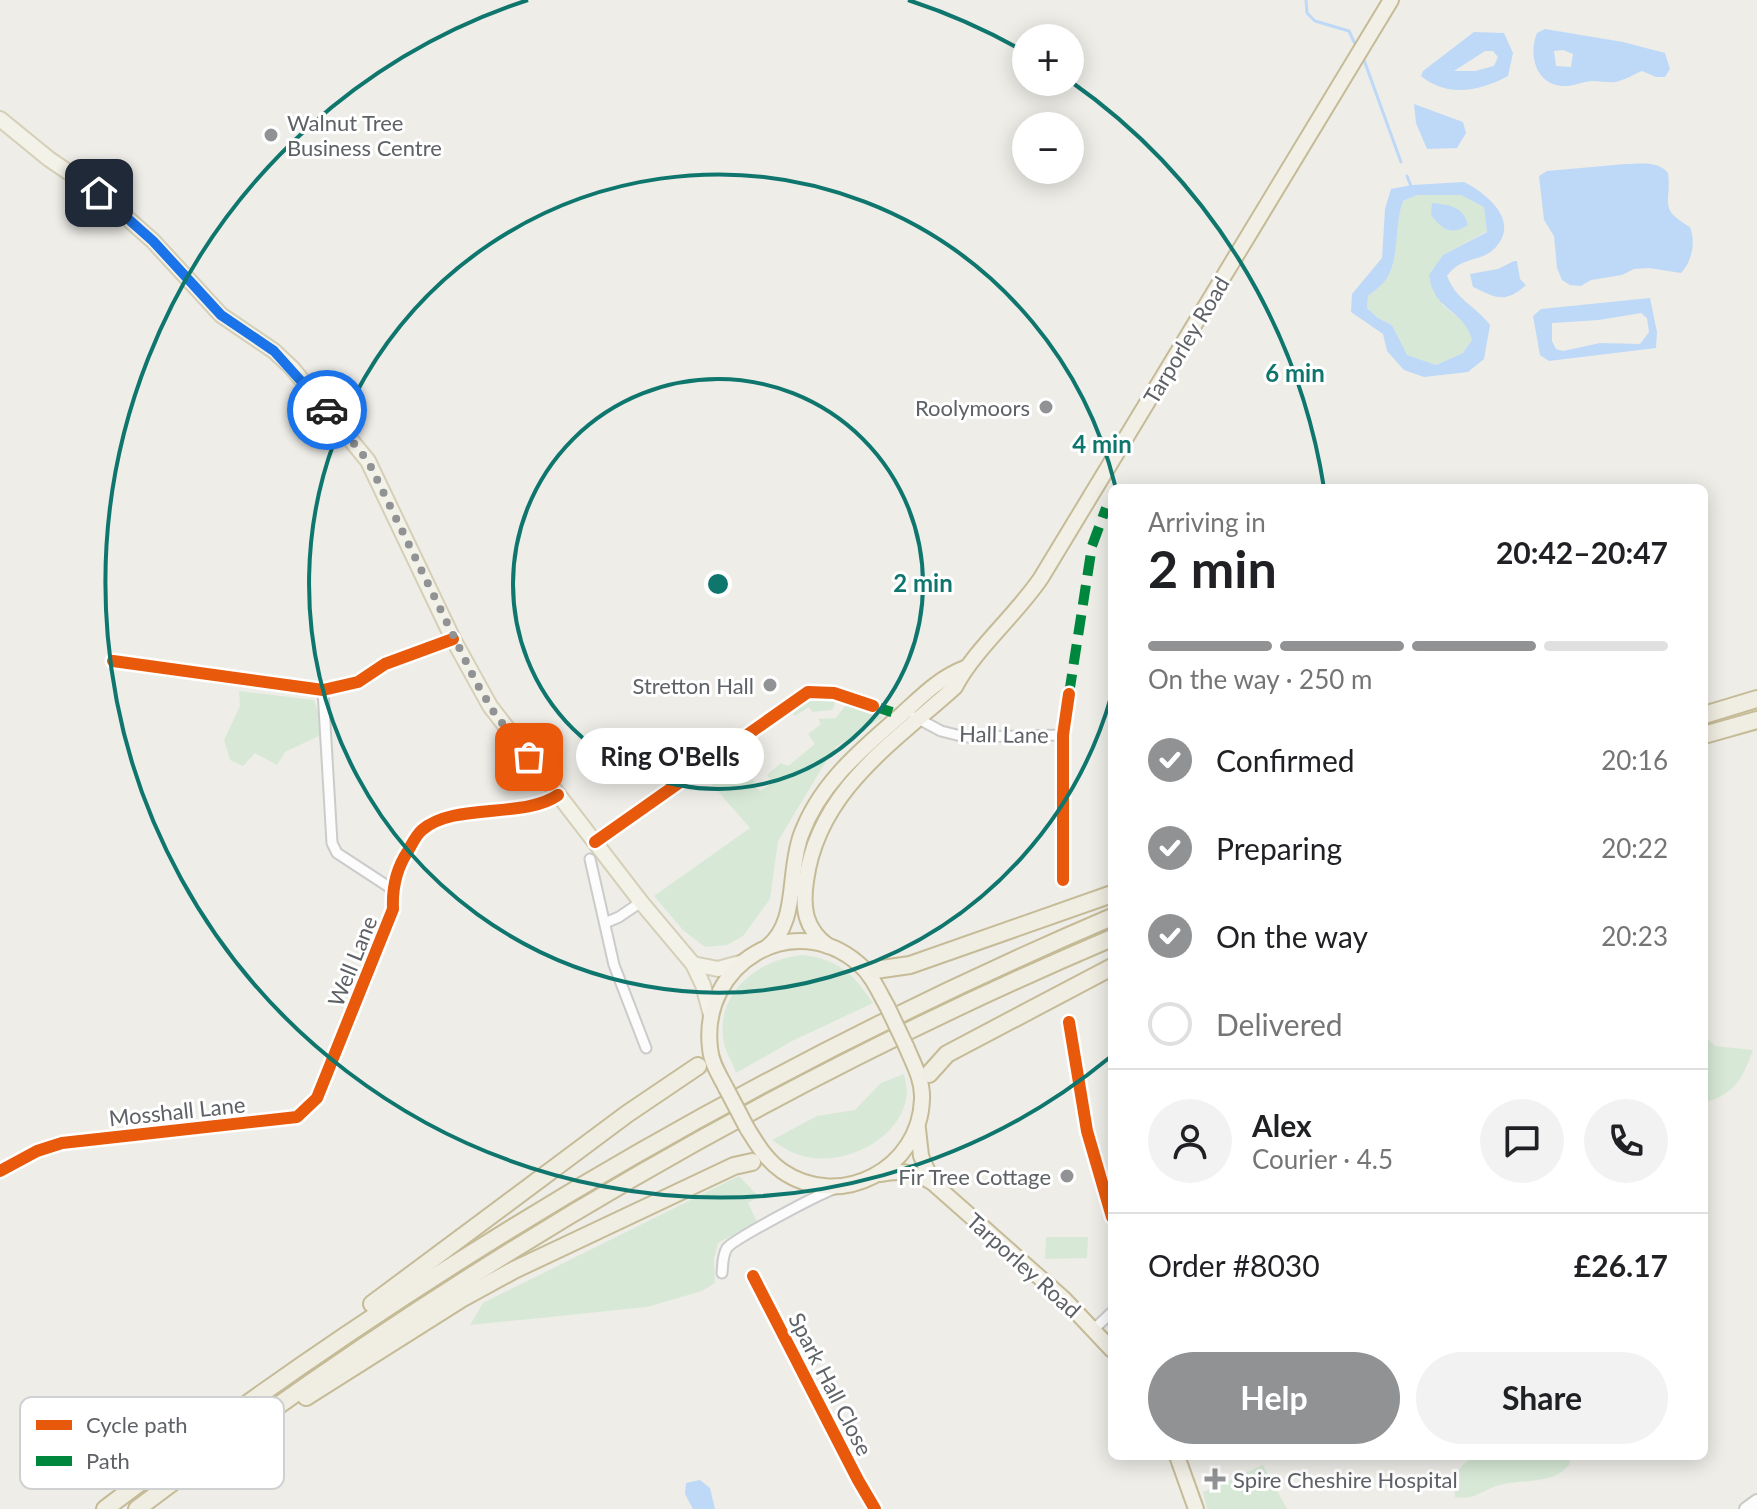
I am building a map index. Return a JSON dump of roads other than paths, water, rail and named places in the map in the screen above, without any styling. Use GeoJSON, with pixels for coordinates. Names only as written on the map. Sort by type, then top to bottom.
{"type":"FeatureCollection","features":[{"type":"Feature","properties":{"kind":"highway","name":"Tarporley Road"},"geometry":{"type":"LineString","coordinates":[[828,946],[812,931],[804,913],[807,871],[819,831],[848,785],[955,687],[965,668],[1022,605],[1057,554],[1391,0]]}},
{"type":"Feature","properties":{"kind":"highway","name":"Tarporley Road"},"geometry":{"type":"LineString","coordinates":[[766,948],[778,939],[786,924],[797,850],[819,798],[852,758],[944,676],[965,668]]}},
{"type":"Feature","properties":{"kind":"highway"},"geometry":{"type":"LineString","coordinates":[[1708,714],[1757,699]]}},
{"type":"Feature","properties":{"kind":"highway"},"geometry":{"type":"LineString","coordinates":[[1708,734],[1757,720]]}},
{"type":"Feature","properties":{"kind":"highway"},"geometry":{"type":"LineString","coordinates":[[1108,895],[894,969],[868,967],[828,946],[795,942],[766,948],[740,963],[718,990],[711,1015],[710,1048],[715,1067],[747,1128],[759,1148],[777,1167],[817,1186],[860,1183],[877,1175],[902,1155],[918,1128],[925,1082],[947,1054],[1108,969]]}},
{"type":"Feature","properties":{"kind":"highway"},"geometry":{"type":"LineString","coordinates":[[256,1397],[479,1247],[681,1127],[878,1023],[1108,919]]}},
{"type":"Feature","properties":{"kind":"highway"},"geometry":{"type":"LineString","coordinates":[[284,1401],[440,1295],[669,1156],[884,1042],[1108,940]]}},
{"type":"Feature","properties":{"kind":"highway"},"geometry":{"type":"LineString","coordinates":[[868,967],[925,1082]]}},
{"type":"Feature","properties":{"kind":"highway"},"geometry":{"type":"LineString","coordinates":[[288,1374],[328,1337],[458,1239],[627,1114],[698,1066],[710,1048]]}},
{"type":"Feature","properties":{"kind":"highway","name":"Tarporley Road"},"geometry":{"type":"LineString","coordinates":[[918,1128],[921,1156],[933,1183]]}},
{"type":"Feature","properties":{"kind":"highway"},"geometry":{"type":"LineString","coordinates":[[284,1407],[514,1270],[734,1166],[752,1162],[777,1167]]}},
{"type":"Feature","properties":{"kind":"highway","name":"Tarporley Road"},"geometry":{"type":"LineString","coordinates":[[877,1175],[904,1171],[933,1183],[1064,1299],[1108,1345]]}},
{"type":"Feature","properties":{"kind":"highway"},"geometry":{"type":"LineString","coordinates":[[1178,1460],[1196,1509]]}},
{"type":"Feature","properties":{"kind":"highway"},"geometry":{"type":"LineString","coordinates":[[105,1509],[131,1489]]}},
{"type":"Feature","properties":{"kind":"highway"},"geometry":{"type":"LineString","coordinates":[[137,1509],[164,1489]]}},
{"type":"Feature","properties":{"kind":"main road"},"geometry":{"type":"LineString","coordinates":[[0,119],[49,159],[99,193],[132,221],[221,315],[274,351],[292,368],[368,461],[453,639],[495,714],[693,964],[703,985],[711,1015]]}},
{"type":"Feature","properties":{"kind":"main road"},"geometry":{"type":"LineString","coordinates":[[693,964],[718,969],[740,963]]}},
{"type":"Feature","properties":{"kind":"main road"},"geometry":{"type":"LineString","coordinates":[[1746,1509],[1757,1501]]}},
{"type":"Feature","properties":{"kind":"street"},"geometry":{"type":"LineString","coordinates":[[113,661],[323,690],[358,682],[385,664],[453,639]]}},
{"type":"Feature","properties":{"kind":"street"},"geometry":{"type":"LineString","coordinates":[[323,690],[332,843],[337,853],[392,889]]}},
{"type":"Feature","properties":{"kind":"street"},"geometry":{"type":"LineString","coordinates":[[595,842],[808,692],[834,693],[873,706]]}},
{"type":"Feature","properties":{"kind":"street"},"geometry":{"type":"LineString","coordinates":[[1063,880],[1063,735],[1069,694]]}},
{"type":"Feature","properties":{"kind":"street","name":"Hall Lane"},"geometry":{"type":"LineString","coordinates":[[901,715],[921,718],[941,731],[965,737],[1063,735]]}},
{"type":"Feature","properties":{"kind":"street","name":"Well Lane"},"geometry":{"type":"LineString","coordinates":[[331,1061],[359,1000],[393,909],[392,889],[400,862],[421,831],[456,817],[544,802],[558,795]]}},
{"type":"Feature","properties":{"kind":"street"},"geometry":{"type":"LineString","coordinates":[[590,859],[614,965],[646,1048]]}},
{"type":"Feature","properties":{"kind":"street"},"geometry":{"type":"LineString","coordinates":[[605,923],[641,902]]}},
{"type":"Feature","properties":{"kind":"street"},"geometry":{"type":"LineString","coordinates":[[1069,1022],[1087,1131],[1108,1203]]}},
{"type":"Feature","properties":{"kind":"street","name":"Mosshall Lane"},"geometry":{"type":"LineString","coordinates":[[0,1171],[37,1151],[62,1143],[297,1117],[317,1098],[331,1061]]}},
{"type":"Feature","properties":{"kind":"street"},"geometry":{"type":"LineString","coordinates":[[797,1179],[801,1194],[797,1206]]}},
{"type":"Feature","properties":{"kind":"street"},"geometry":{"type":"LineString","coordinates":[[722,1273],[723,1259],[731,1244],[797,1206],[841,1186]]}},
{"type":"Feature","properties":{"kind":"street","name":"Spark Hall Close"},"geometry":{"type":"LineString","coordinates":[[753,1276],[875,1509]]}},
{"type":"Feature","properties":{"kind":"street"},"geometry":{"type":"LineString","coordinates":[[1094,1329],[1108,1316]]}},
{"type":"Feature","properties":{"kind":"water"},"geometry":{"type":"Polygon","coordinates":[[[1545,29],[1623,42],[1665,53],[1670,69],[1665,77],[1642,71],[1616,82],[1590,81],[1566,86],[1553,84],[1536,67],[1533,50],[1537,33],[1545,29]],[[1554,51],[1556,66],[1571,67],[1573,54],[1554,51]]]}},
{"type":"Feature","properties":{"kind":"water"},"geometry":{"type":"Polygon","coordinates":[[[1474,32],[1504,33],[1513,53],[1508,76],[1475,88],[1453,90],[1442,87],[1421,76],[1423,71],[1474,32]],[[1485,51],[1454,71],[1475,71],[1494,66],[1498,57],[1493,51],[1485,51]]]}},
{"type":"Feature","properties":{"kind":"water"},"geometry":{"type":"Polygon","coordinates":[[[1414,104],[1463,122],[1466,133],[1457,148],[1427,149],[1416,123],[1414,104]]]}},
{"type":"Feature","properties":{"kind":"water"},"geometry":{"type":"Polygon","coordinates":[[[1654,164],[1668,173],[1670,209],[1673,215],[1690,227],[1692,233],[1693,245],[1688,263],[1681,273],[1634,269],[1622,275],[1591,280],[1581,286],[1570,285],[1562,280],[1557,268],[1554,236],[1544,220],[1539,176],[1547,171],[1654,164]]]}},
{"type":"Feature","properties":{"kind":"water"},"geometry":{"type":"Polygon","coordinates":[[[1464,182],[1490,200],[1502,217],[1502,237],[1496,247],[1459,265],[1447,276],[1461,297],[1490,325],[1484,359],[1468,372],[1424,377],[1404,370],[1387,351],[1383,334],[1351,312],[1352,294],[1382,258],[1385,209],[1391,189],[1464,182]],[[1417,195],[1403,201],[1391,270],[1383,283],[1368,296],[1367,308],[1392,325],[1407,355],[1436,365],[1463,353],[1472,340],[1463,322],[1437,297],[1429,275],[1443,255],[1487,232],[1484,207],[1461,195],[1417,195]]]}},
{"type":"Feature","properties":{"kind":"water"},"geometry":{"type":"Polygon","coordinates":[[[1432,203],[1459,210],[1468,225],[1452,231],[1443,228],[1431,215],[1432,203]]]}},
{"type":"Feature","properties":{"kind":"water"},"geometry":{"type":"Polygon","coordinates":[[[1517,261],[1520,279],[1526,285],[1519,291],[1500,297],[1473,287],[1470,274],[1498,269],[1517,261]]]}},
{"type":"Feature","properties":{"kind":"water"},"geometry":{"type":"Polygon","coordinates":[[[1650,298],[1657,332],[1656,348],[1549,361],[1540,355],[1533,316],[1541,309],[1650,298]],[[1641,313],[1552,323],[1552,341],[1556,349],[1563,351],[1600,343],[1640,344],[1649,332],[1647,318],[1641,313]]]}},
{"type":"Feature","properties":{"kind":"water"},"geometry":{"type":"Polygon","coordinates":[[[700,1480],[710,1488],[715,1509],[693,1509],[685,1494],[686,1483],[700,1480]]]}},
{"type":"Feature","properties":{"kind":"waterway"},"geometry":{"type":"LineString","coordinates":[[1306,0],[1307,13],[1315,21],[1349,31],[1355,44]]}},
{"type":"Feature","properties":{"kind":"waterway"},"geometry":{"type":"LineString","coordinates":[[1364,60],[1401,162]]}},
{"type":"Feature","properties":{"kind":"waterway"},"geometry":{"type":"LineString","coordinates":[[1407,176],[1411,186]]}},
{"type":"Feature","properties":{"kind":"place","name":"Walnut Tree Business Centre"},"geometry":{"type":"Point","coordinates":[271,135]}},
{"type":"Feature","properties":{"kind":"place","name":"Roolymoors"},"geometry":{"type":"Point","coordinates":[1046,407]}},
{"type":"Feature","properties":{"kind":"place","name":"Stretton Hall"},"geometry":{"type":"Point","coordinates":[770,685]}},
{"type":"Feature","properties":{"kind":"place","name":"Ring O'Bells"},"geometry":{"type":"Point","coordinates":[529,757]}},
{"type":"Feature","properties":{"kind":"place","name":"Fir Tree Cottage"},"geometry":{"type":"Point","coordinates":[1067,1176]}},
{"type":"Feature","properties":{"kind":"place","name":"Spire Cheshire Hospital"},"geometry":{"type":"Point","coordinates":[1215,1479]}}]}
